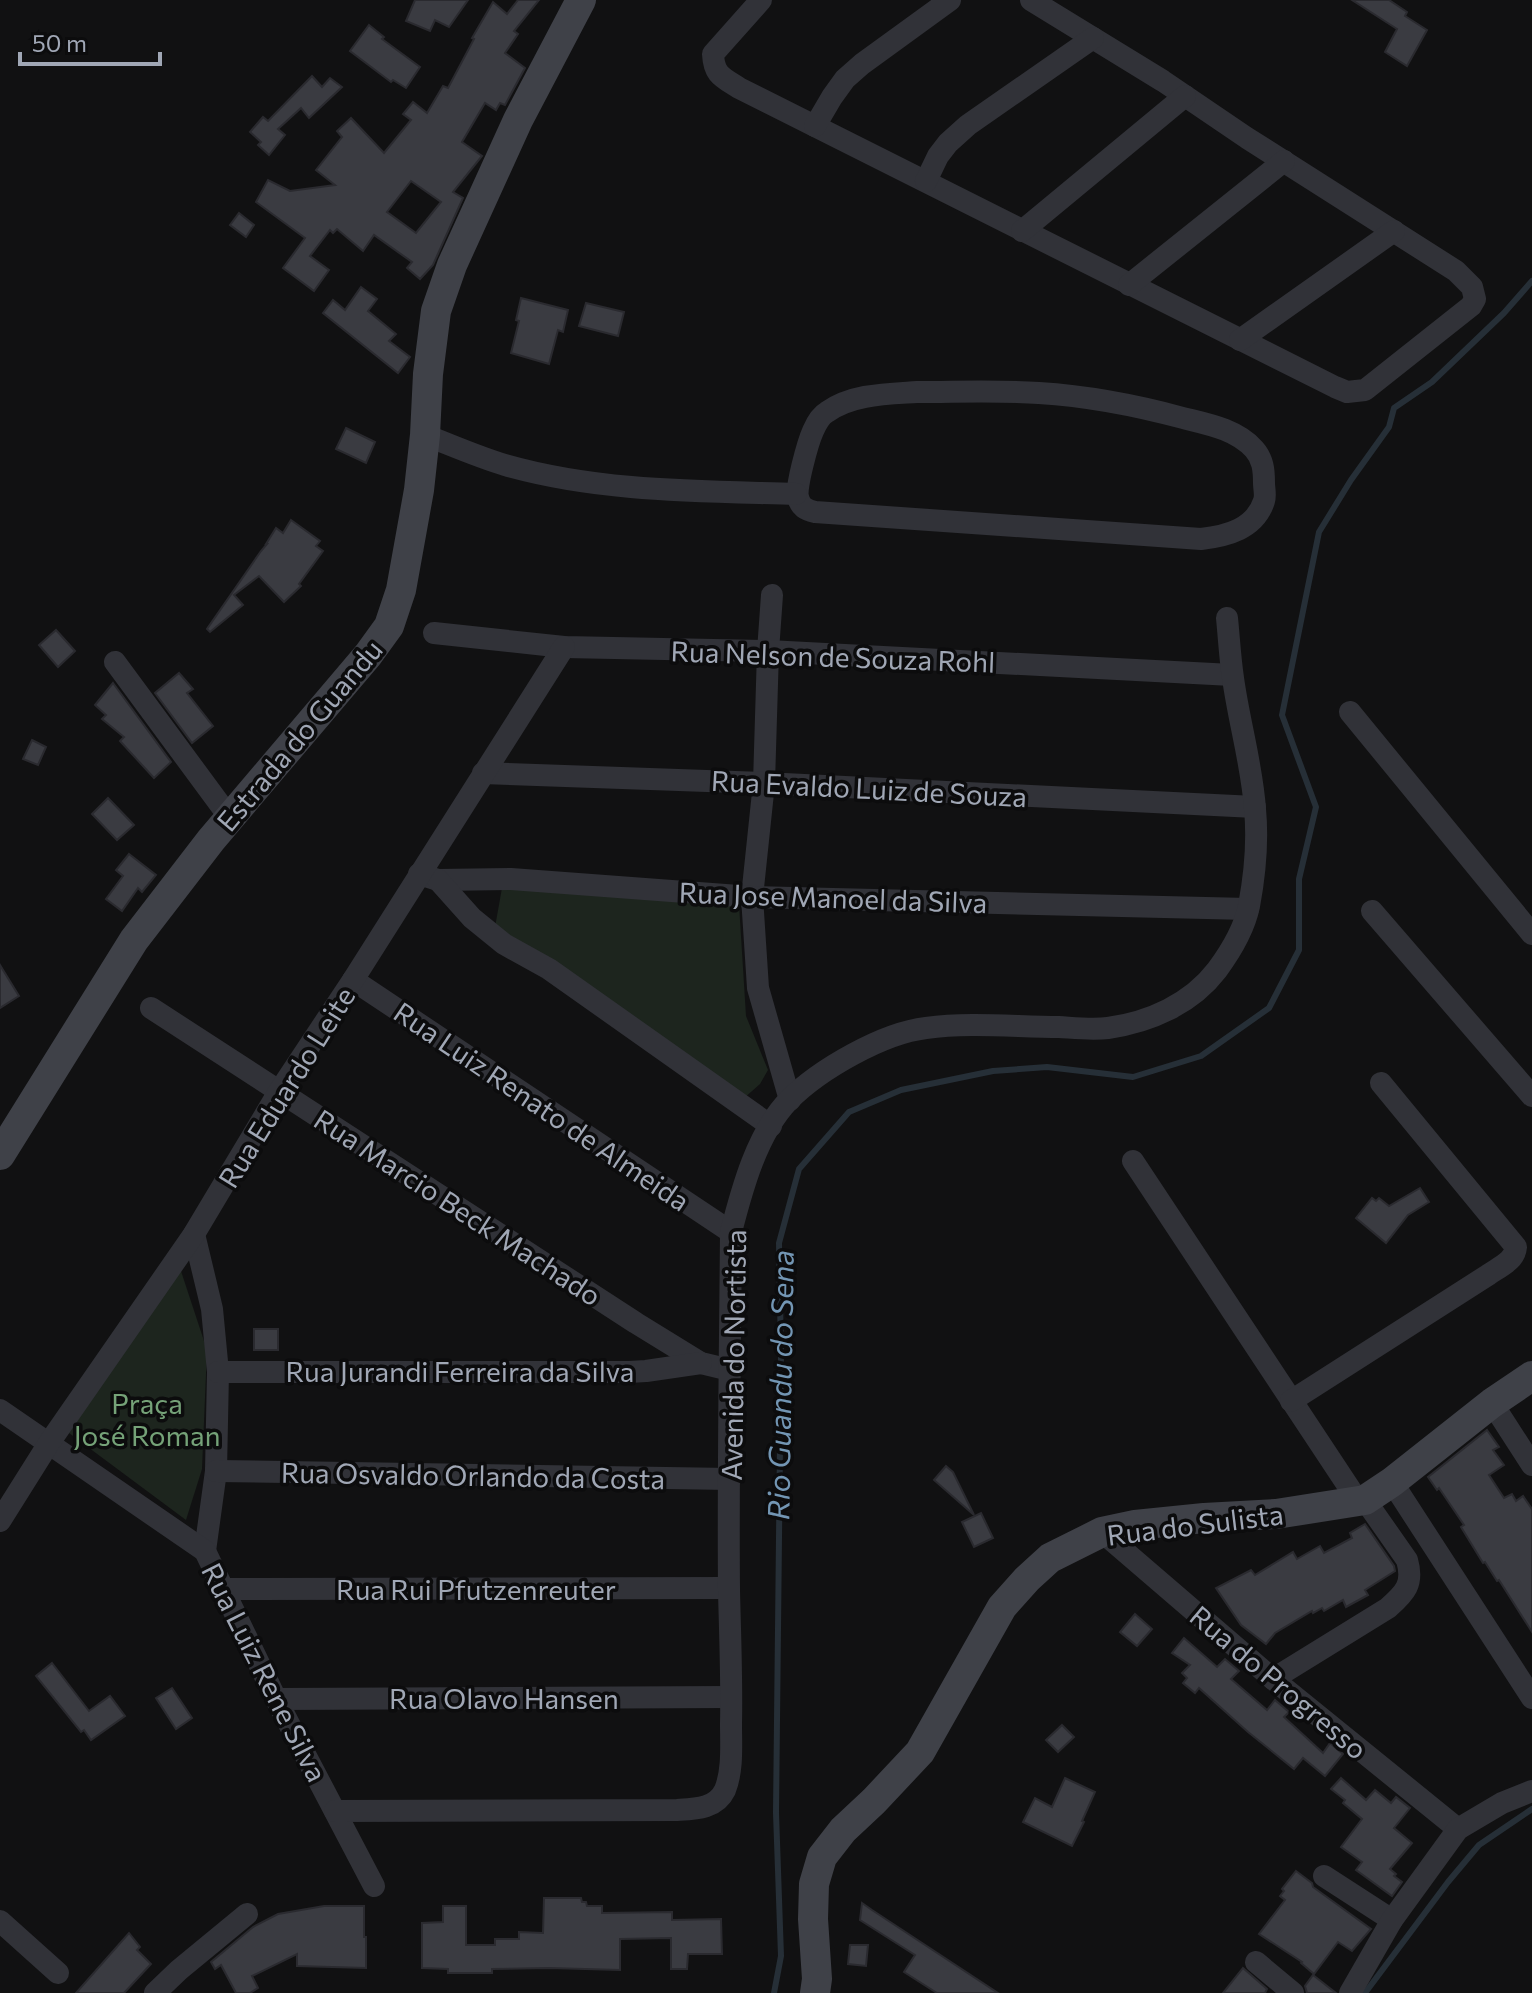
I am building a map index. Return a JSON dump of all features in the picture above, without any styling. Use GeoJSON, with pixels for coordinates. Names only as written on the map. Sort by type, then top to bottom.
{"type":"FeatureCollection","features":[{"type":"Feature","properties":{"kind":"street","name":"Estrada do Guandu"},"geometry":{"type":"LineString","coordinates":[[0,1155],[134,940],[389,626],[401,590],[419,490],[436,311],[452,265],[518,120],[581,0]]}},
{"type":"Feature","properties":{"kind":"street"},"geometry":{"type":"LineString","coordinates":[[761,0],[713,54],[713,64],[718,74],[739,88],[1335,387],[1347,392],[1365,390],[1471,306],[1475,299],[1472,287],[1456,271],[1031,0]]}},
{"type":"Feature","properties":{"kind":"street"},"geometry":{"type":"LineString","coordinates":[[815,126],[845,79],[950,0]]}},
{"type":"Feature","properties":{"kind":"street"},"geometry":{"type":"LineString","coordinates":[[926,181],[938,156],[968,125],[1093,38]]}},
{"type":"Feature","properties":{"kind":"street"},"geometry":{"type":"LineString","coordinates":[[1022,231],[1185,96]]}},
{"type":"Feature","properties":{"kind":"street"},"geometry":{"type":"LineString","coordinates":[[1129,285],[1284,161]]}},
{"type":"Feature","properties":{"kind":"street"},"geometry":{"type":"LineString","coordinates":[[1240,340],[1394,231]]}},
{"type":"Feature","properties":{"kind":"street"},"geometry":{"type":"LineString","coordinates":[[917,392],[1037,393],[1097,399],[1231,432],[1258,454],[1264,472],[1266,497],[1258,516],[1240,530],[1201,539],[815,512],[806,510],[796,494],[812,431],[823,414],[835,406],[875,395],[917,392]]}},
{"type":"Feature","properties":{"kind":"street"},"geometry":{"type":"LineString","coordinates":[[425,435],[504,464],[577,481],[649,490],[796,494]]}},
{"type":"Feature","properties":{"kind":"street"},"geometry":{"type":"LineString","coordinates":[[772,595],[764,783],[752,897],[758,988],[790,1100]]}},
{"type":"Feature","properties":{"kind":"street","name":"Avenida do Nortista"},"geometry":{"type":"LineString","coordinates":[[335,1811],[677,1810],[710,1805],[723,1794],[729,1778],[731,1697],[731,1232],[742,1188],[756,1154],[790,1100],[830,1068],[880,1040],[925,1028],[1106,1028],[1176,1007],[1206,984],[1233,949],[1248,909],[1256,830],[1255,807],[1232,675],[1227,618]]}},
{"type":"Feature","properties":{"kind":"street","name":"Rua Nelson de Souza Rohl"},"geometry":{"type":"LineString","coordinates":[[434,633],[564,647],[768,651],[1232,675]]}},
{"type":"Feature","properties":{"kind":"street","name":"Rua Eduardo Leite"},"geometry":{"type":"LineString","coordinates":[[0,1521],[49,1443],[194,1234],[280,1090],[353,980],[429,877],[483,773],[564,647]]}},
{"type":"Feature","properties":{"kind":"street"},"geometry":{"type":"LineString","coordinates":[[115,662],[230,818]]}},
{"type":"Feature","properties":{"kind":"street"},"geometry":{"type":"LineString","coordinates":[[1350,712],[1532,934]]}},
{"type":"Feature","properties":{"kind":"street","name":"Rua Evaldo Luiz de Souza"},"geometry":{"type":"LineString","coordinates":[[483,773],[1255,807]]}},
{"type":"Feature","properties":{"kind":"street"},"geometry":{"type":"LineString","coordinates":[[429,877],[504,944],[549,969],[771,1126]]}},
{"type":"Feature","properties":{"kind":"street","name":"Rua Jose Manoel da Silva"},"geometry":{"type":"LineString","coordinates":[[429,877],[511,879],[752,897],[1248,909]]}},
{"type":"Feature","properties":{"kind":"street"},"geometry":{"type":"LineString","coordinates":[[1372,911],[1532,1096]]}},
{"type":"Feature","properties":{"kind":"street","name":"Rua Luiz Renato de Almeida"},"geometry":{"type":"LineString","coordinates":[[353,980],[731,1232]]}},
{"type":"Feature","properties":{"kind":"street","name":"Rua Marcio Beck Machado"},"geometry":{"type":"LineString","coordinates":[[151,1008],[636,1323],[701,1363],[730,1370]]}},
{"type":"Feature","properties":{"kind":"street"},"geometry":{"type":"LineString","coordinates":[[1291,1401],[1488,1275],[1516,1253],[1516,1247],[1381,1083]]}},
{"type":"Feature","properties":{"kind":"street"},"geometry":{"type":"LineString","coordinates":[[1133,1161],[1291,1401],[1407,1560],[1411,1572],[1402,1596],[1388,1608],[1273,1679]]}},
{"type":"Feature","properties":{"kind":"street"},"geometry":{"type":"LineString","coordinates":[[194,1234],[212,1309],[218,1372],[216,1471],[205,1551]]}},
{"type":"Feature","properties":{"kind":"street","name":"Rua Jurandi Ferreira da Silva"},"geometry":{"type":"LineString","coordinates":[[218,1372],[629,1372],[701,1363]]}},
{"type":"Feature","properties":{"kind":"street","name":"Rua do Sulista"},"geometry":{"type":"LineString","coordinates":[[815,1993],[814,1884],[822,1857],[843,1830],[920,1752],[1002,1607],[1050,1558],[1102,1532],[1135,1525],[1276,1514],[1361,1501],[1392,1482],[1492,1403],[1532,1376]]}},
{"type":"Feature","properties":{"kind":"street"},"geometry":{"type":"LineString","coordinates":[[1492,1403],[1532,1465]]}},
{"type":"Feature","properties":{"kind":"street","name":"Rua Luiz Rene Silva"},"geometry":{"type":"LineString","coordinates":[[0,1410],[205,1551],[276,1699],[374,1886]]}},
{"type":"Feature","properties":{"kind":"street","name":"Rua Osvaldo Orlando da Costa"},"geometry":{"type":"LineString","coordinates":[[216,1471],[730,1479]]}},
{"type":"Feature","properties":{"kind":"street"},"geometry":{"type":"LineString","coordinates":[[1392,1482],[1532,1698]]}},
{"type":"Feature","properties":{"kind":"street","name":"Rua do Progresso"},"geometry":{"type":"LineString","coordinates":[[1102,1532],[1273,1679],[1458,1829]]}},
{"type":"Feature","properties":{"kind":"street","name":"Rua Rui Pfutzenreuter"},"geometry":{"type":"LineString","coordinates":[[223,1589],[729,1588]]}},
{"type":"Feature","properties":{"kind":"street","name":"Rua Olavo Hansen"},"geometry":{"type":"LineString","coordinates":[[276,1699],[731,1697]]}},
{"type":"Feature","properties":{"kind":"street"},"geometry":{"type":"LineString","coordinates":[[1350,1993],[1392,1920],[1458,1829],[1502,1803],[1532,1791]]}},
{"type":"Feature","properties":{"kind":"street"},"geometry":{"type":"LineString","coordinates":[[1324,1876],[1392,1920]]}},
{"type":"Feature","properties":{"kind":"street"},"geometry":{"type":"LineString","coordinates":[[155,1993],[247,1914]]}},
{"type":"Feature","properties":{"kind":"street"},"geometry":{"type":"LineString","coordinates":[[0,1921],[58,1973]]}},
{"type":"Feature","properties":{"kind":"street"},"geometry":{"type":"LineString","coordinates":[[1256,1962],[1293,1993]]}},
{"type":"Feature","properties":{"kind":"green space"},"geometry":{"type":"Polygon","coordinates":[[[502,888],[739,904],[746,1016],[768,1070],[760,1084],[743,1099],[495,927],[502,888]]]}},
{"type":"Feature","properties":{"kind":"green space","name":"Praça José Roman"},"geometry":{"type":"Polygon","coordinates":[[[179,1265],[207,1350],[202,1469],[186,1520],[69,1433],[179,1265]]]}},
{"type":"Feature","properties":{"kind":"building"},"geometry":{"type":"Polygon","coordinates":[[[415,0],[468,0],[449,27],[435,20],[430,31],[406,21],[415,0]]]}},
{"type":"Feature","properties":{"kind":"building"},"geometry":{"type":"Polygon","coordinates":[[[518,0],[539,0],[514,31],[518,34],[505,53],[525,68],[505,105],[500,103],[496,110],[485,103],[462,142],[482,156],[453,192],[463,198],[433,265],[420,279],[407,268],[412,262],[374,235],[363,251],[337,229],[333,233],[330,230],[310,256],[329,270],[314,291],[283,268],[305,238],[256,202],[268,180],[290,191],[335,185],[316,170],[342,137],[337,131],[351,118],[384,153],[411,120],[403,114],[413,102],[427,113],[443,86],[448,88],[493,2],[507,14],[518,0]],[[411,181],[387,212],[416,233],[441,202],[411,181]]]}},
{"type":"Feature","properties":{"kind":"building"},"geometry":{"type":"Polygon","coordinates":[[[1352,0],[1389,0],[1407,12],[1405,16],[1427,30],[1407,66],[1385,52],[1397,29],[1352,0]]]}},
{"type":"Feature","properties":{"kind":"building"},"geometry":{"type":"Polygon","coordinates":[[[369,25],[384,37],[382,39],[420,67],[406,88],[393,80],[391,82],[350,51],[369,25]]]}},
{"type":"Feature","properties":{"kind":"building"},"geometry":{"type":"Polygon","coordinates":[[[312,76],[322,87],[330,78],[342,87],[309,118],[301,108],[278,129],[285,135],[269,155],[250,132],[263,117],[268,121],[312,76]]]}},
{"type":"Feature","properties":{"kind":"building"},"geometry":{"type":"Polygon","coordinates":[[[239,213],[254,225],[246,237],[230,225],[239,213]]]}},
{"type":"Feature","properties":{"kind":"building"},"geometry":{"type":"Polygon","coordinates":[[[361,287],[377,299],[368,311],[396,334],[389,341],[410,357],[398,373],[323,313],[333,300],[345,310],[361,287]]]}},
{"type":"Feature","properties":{"kind":"building"},"geometry":{"type":"Polygon","coordinates":[[[521,298],[568,310],[563,332],[558,330],[549,364],[511,353],[521,298]]]}},
{"type":"Feature","properties":{"kind":"building"},"geometry":{"type":"Polygon","coordinates":[[[586,303],[624,312],[618,336],[579,326],[586,303]]]}},
{"type":"Feature","properties":{"kind":"building"},"geometry":{"type":"Polygon","coordinates":[[[346,428],[375,442],[366,463],[336,449],[346,428]]]}},
{"type":"Feature","properties":{"kind":"building"},"geometry":{"type":"Polygon","coordinates":[[[291,520],[320,541],[316,546],[323,551],[299,584],[301,586],[284,602],[259,576],[234,595],[243,605],[210,632],[207,629],[276,528],[283,533],[291,520]]]}},
{"type":"Feature","properties":{"kind":"building"},"geometry":{"type":"Polygon","coordinates":[[[56,630],[75,651],[58,667],[39,645],[56,630]]]}},
{"type":"Feature","properties":{"kind":"building"},"geometry":{"type":"Polygon","coordinates":[[[179,673],[193,689],[187,693],[213,726],[192,743],[155,693],[179,673]]]}},
{"type":"Feature","properties":{"kind":"building"},"geometry":{"type":"Polygon","coordinates":[[[113,683],[171,762],[154,778],[120,741],[124,737],[102,719],[106,715],[95,705],[113,683]]]}},
{"type":"Feature","properties":{"kind":"building"},"geometry":{"type":"Polygon","coordinates":[[[32,740],[46,747],[38,765],[23,759],[32,740]]]}},
{"type":"Feature","properties":{"kind":"building"},"geometry":{"type":"Polygon","coordinates":[[[108,798],[134,825],[117,840],[92,814],[108,798]]]}},
{"type":"Feature","properties":{"kind":"building"},"geometry":{"type":"Polygon","coordinates":[[[129,854],[156,875],[142,892],[138,888],[122,911],[106,899],[123,876],[116,870],[129,854]]]}},
{"type":"Feature","properties":{"kind":"building"},"geometry":{"type":"Polygon","coordinates":[[[0,965],[19,996],[0,1008],[0,965]]]}},
{"type":"Feature","properties":{"kind":"building"},"geometry":{"type":"Polygon","coordinates":[[[1420,1188],[1429,1202],[1408,1215],[1386,1243],[1356,1218],[1372,1198],[1376,1201],[1379,1198],[1389,1206],[1420,1188]]]}},
{"type":"Feature","properties":{"kind":"building"},"geometry":{"type":"Polygon","coordinates":[[[254,1329],[278,1329],[278,1350],[254,1350],[254,1329]]]}},
{"type":"Feature","properties":{"kind":"building"},"geometry":{"type":"Polygon","coordinates":[[[1487,1430],[1499,1447],[1493,1450],[1504,1465],[1489,1475],[1504,1498],[1512,1494],[1516,1501],[1523,1496],[1532,1509],[1532,1632],[1499,1580],[1483,1563],[1461,1527],[1464,1525],[1428,1477],[1487,1430]]]}},
{"type":"Feature","properties":{"kind":"building"},"geometry":{"type":"Polygon","coordinates":[[[946,1466],[953,1472],[974,1515],[934,1480],[946,1466]]]}},
{"type":"Feature","properties":{"kind":"building"},"geometry":{"type":"Polygon","coordinates":[[[981,1513],[993,1538],[974,1547],[962,1522],[981,1513]]]}},
{"type":"Feature","properties":{"kind":"building"},"geometry":{"type":"Polygon","coordinates":[[[1365,1524],[1395,1571],[1365,1590],[1368,1595],[1346,1607],[1343,1600],[1324,1611],[1322,1608],[1312,1611],[1275,1633],[1266,1644],[1241,1625],[1216,1588],[1251,1570],[1255,1575],[1293,1552],[1297,1559],[1320,1546],[1324,1553],[1352,1538],[1350,1533],[1365,1524]]]}},
{"type":"Feature","properties":{"kind":"building"},"geometry":{"type":"Polygon","coordinates":[[[1135,1614],[1152,1629],[1137,1646],[1120,1632],[1135,1614]]]}},
{"type":"Feature","properties":{"kind":"building"},"geometry":{"type":"Polygon","coordinates":[[[1184,1638],[1217,1667],[1225,1659],[1239,1671],[1231,1679],[1267,1710],[1275,1700],[1289,1712],[1284,1717],[1323,1753],[1330,1743],[1343,1754],[1325,1776],[1303,1758],[1294,1769],[1199,1688],[1195,1693],[1183,1683],[1187,1678],[1182,1673],[1190,1665],[1172,1653],[1184,1638]]]}},
{"type":"Feature","properties":{"kind":"building"},"geometry":{"type":"Polygon","coordinates":[[[52,1663],[89,1711],[110,1696],[125,1716],[91,1740],[36,1676],[52,1663]]]}},
{"type":"Feature","properties":{"kind":"building"},"geometry":{"type":"Polygon","coordinates":[[[172,1688],[192,1718],[176,1729],[156,1698],[172,1688]]]}},
{"type":"Feature","properties":{"kind":"building"},"geometry":{"type":"Polygon","coordinates":[[[1062,1725],[1074,1737],[1058,1752],[1046,1740],[1062,1725]]]}},
{"type":"Feature","properties":{"kind":"building"},"geometry":{"type":"Polygon","coordinates":[[[1065,1778],[1095,1792],[1072,1846],[1023,1822],[1035,1798],[1052,1807],[1065,1778]]]}},
{"type":"Feature","properties":{"kind":"building"},"geometry":{"type":"Polygon","coordinates":[[[1341,1778],[1366,1800],[1375,1790],[1391,1803],[1396,1797],[1410,1808],[1394,1828],[1412,1843],[1390,1869],[1402,1882],[1392,1896],[1356,1870],[1362,1862],[1341,1847],[1362,1819],[1331,1789],[1341,1778]]]}},
{"type":"Feature","properties":{"kind":"building"},"geometry":{"type":"Polygon","coordinates":[[[1296,1871],[1371,1929],[1352,1951],[1338,1942],[1314,1974],[1302,1962],[1259,1934],[1285,1900],[1280,1896],[1284,1891],[1282,1889],[1296,1871]]]}},
{"type":"Feature","properties":{"kind":"building"},"geometry":{"type":"Polygon","coordinates":[[[544,1898],[581,1898],[587,1906],[602,1906],[602,1913],[672,1912],[672,1920],[721,1919],[722,1954],[688,1954],[687,1969],[671,1969],[671,1938],[620,1939],[620,1970],[549,1968],[448,1973],[448,1969],[422,1968],[422,1923],[443,1922],[443,1906],[466,1906],[466,1945],[495,1945],[495,1939],[519,1939],[519,1932],[543,1933],[544,1898]]]}},
{"type":"Feature","properties":{"kind":"building"},"geometry":{"type":"Polygon","coordinates":[[[862,1903],[998,1993],[937,1993],[904,1972],[915,1955],[860,1920],[862,1903]]]}},
{"type":"Feature","properties":{"kind":"building"},"geometry":{"type":"Polygon","coordinates":[[[324,1906],[364,1906],[366,1968],[297,1966],[297,1954],[252,1976],[258,1988],[250,1993],[236,1993],[221,1965],[215,1969],[211,1962],[253,1927],[278,1914],[324,1906]]]}},
{"type":"Feature","properties":{"kind":"building"},"geometry":{"type":"Polygon","coordinates":[[[129,1933],[140,1947],[137,1950],[151,1964],[124,1993],[76,1993],[129,1933]]]}},
{"type":"Feature","properties":{"kind":"building"},"geometry":{"type":"Polygon","coordinates":[[[850,1945],[868,1945],[866,1966],[848,1964],[850,1945]]]}},
{"type":"Feature","properties":{"kind":"building"},"geometry":{"type":"Polygon","coordinates":[[[1243,1968],[1267,1989],[1265,1993],[1223,1993],[1243,1968]]]}},
{"type":"Feature","properties":{"kind":"building"},"geometry":{"type":"Polygon","coordinates":[[[1313,1975],[1336,1993],[1307,1993],[1305,1986],[1313,1975]]]}},
{"type":"Feature","properties":{"kind":"waterway","name":"Rio Guandu do Sena"},"geometry":{"type":"LineString","coordinates":[[774,1993],[781,1956],[776,1813],[781,1354],[779,1243],[799,1169],[849,1112],[901,1090],[993,1071],[1047,1067],[1133,1077],[1201,1056],[1269,1008],[1299,950],[1299,879],[1316,807],[1282,715],[1319,532],[1389,427],[1394,408],[1432,382],[1504,313],[1532,281]]}},
{"type":"Feature","properties":{"kind":"waterway"},"geometry":{"type":"LineString","coordinates":[[1365,1993],[1479,1845],[1532,1809]]}}]}
